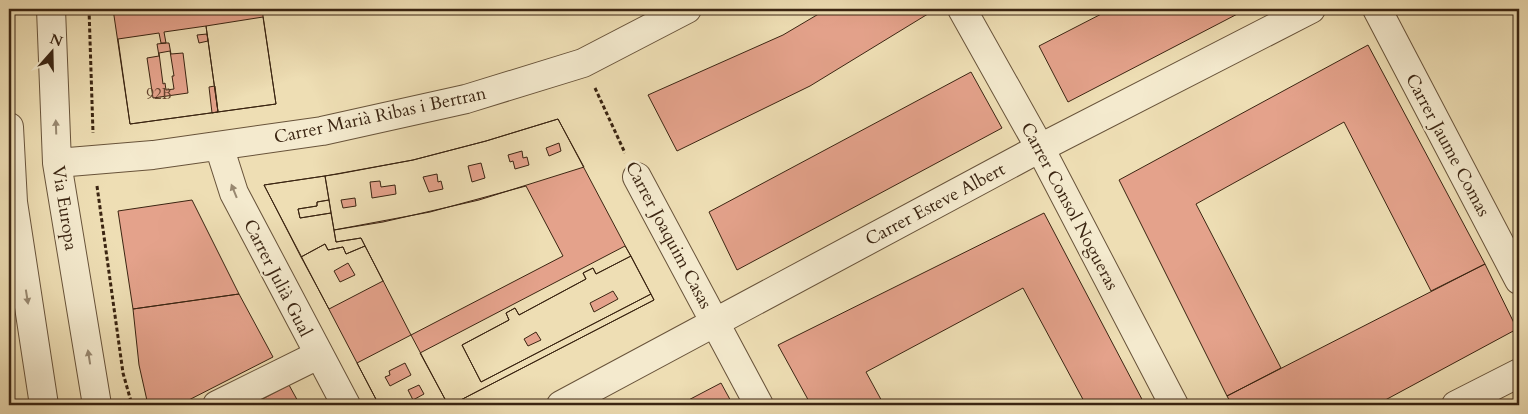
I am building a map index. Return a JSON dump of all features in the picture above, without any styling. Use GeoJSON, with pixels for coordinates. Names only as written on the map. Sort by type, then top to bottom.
{"type":"FeatureCollection","features":[{"type":"Feature","properties":{"kind":"street","name":"Via Europa"},"geometry":{"type":"LineString","coordinates":[[51,9],[57,163],[97,405]]}},
{"type":"Feature","properties":{"kind":"street","name":"Carrer Marià Ribas i Bertran"},"geometry":{"type":"LineString","coordinates":[[57,163],[153,155],[322,131],[466,99],[583,63],[687,9]]}},
{"type":"Feature","properties":{"kind":"street","name":"Carrer Consol Nogueras"},"geometry":{"type":"LineString","coordinates":[[962,9],[1040,148],[1174,405]]}},
{"type":"Feature","properties":{"kind":"street","name":"Carrer Esteve Albert"},"geometry":{"type":"LineString","coordinates":[[561,405],[1040,148],[1311,9]]}},
{"type":"Feature","properties":{"kind":"street","name":"Carrer Jaume Comas"},"geometry":{"type":"LineString","coordinates":[[1377,9],[1519,280]]}},
{"type":"Feature","properties":{"kind":"street"},"geometry":{"type":"LineString","coordinates":[[9,127],[11,202],[44,405]]}},
{"type":"Feature","properties":{"kind":"street","name":"Carrer Julià Gual"},"geometry":{"type":"LineString","coordinates":[[219,146],[234,194],[346,405]]}},
{"type":"Feature","properties":{"kind":"street","name":"Carrer Joaquim Casas"},"geometry":{"type":"LineString","coordinates":[[637,176],[759,405]]}},
{"type":"Feature","properties":{"kind":"street"},"geometry":{"type":"LineString","coordinates":[[217,405],[318,355]]}},
{"type":"Feature","properties":{"kind":"street"},"geometry":{"type":"LineString","coordinates":[[1456,405],[1519,372]]}},
{"type":"Feature","properties":{"kind":"path"},"geometry":{"type":"LineString","coordinates":[[89,9],[93,138]]}},
{"type":"Feature","properties":{"kind":"path","name":"Carrer Joaquim Casas"},"geometry":{"type":"LineString","coordinates":[[583,63],[637,176]]}},
{"type":"Feature","properties":{"kind":"path"},"geometry":{"type":"LineString","coordinates":[[97,182],[123,373],[132,405]]}},
{"type":"Feature","properties":{"kind":"building"},"geometry":{"type":"Polygon","coordinates":[[[113,9],[262,9],[276,104],[130,124],[113,9]]]}},
{"type":"Feature","properties":{"kind":"building"},"geometry":{"type":"Polygon","coordinates":[[[827,9],[936,9],[810,86],[677,151],[648,95],[783,35],[827,9]]]}},
{"type":"Feature","properties":{"kind":"building"},"geometry":{"type":"Polygon","coordinates":[[[1111,9],[1247,9],[1068,102],[1039,46],[1111,9]]]}},
{"type":"Feature","properties":{"kind":"building"},"geometry":{"type":"Polygon","coordinates":[[[263,17],[276,104],[218,112],[206,26],[263,17]]]}},
{"type":"Feature","properties":{"kind":"building"},"geometry":{"type":"Polygon","coordinates":[[[206,26],[218,112],[130,124],[118,39],[159,33],[161,43],[166,43],[164,32],[206,26]]]}},
{"type":"Feature","properties":{"kind":"building"},"geometry":{"type":"Polygon","coordinates":[[[207,34],[208,41],[199,43],[197,35],[207,34]]]}},
{"type":"Feature","properties":{"kind":"building"},"geometry":{"type":"Polygon","coordinates":[[[169,43],[171,54],[183,53],[188,93],[153,98],[147,58],[159,56],[157,44],[169,43]]]}},
{"type":"Feature","properties":{"kind":"building"},"geometry":{"type":"Polygon","coordinates":[[[1368,45],[1485,264],[1431,291],[1344,122],[1196,204],[1281,368],[1227,396],[1119,180],[1368,45]]]}},
{"type":"Feature","properties":{"kind":"building"},"geometry":{"type":"Polygon","coordinates":[[[170,51],[174,89],[166,90],[165,83],[163,84],[159,53],[170,51]]]}},
{"type":"Feature","properties":{"kind":"building"},"geometry":{"type":"Polygon","coordinates":[[[971,72],[1002,128],[737,270],[709,212],[971,72]]]}},
{"type":"Feature","properties":{"kind":"building"},"geometry":{"type":"Polygon","coordinates":[[[215,86],[218,112],[212,113],[209,87],[215,86]]]}},
{"type":"Feature","properties":{"kind":"building"},"geometry":{"type":"Polygon","coordinates":[[[558,119],[654,300],[451,405],[379,405],[264,185],[413,160],[486,141],[558,119]],[[526,186],[430,212],[334,230],[336,242],[361,238],[411,335],[563,256],[526,186]]]}},
{"type":"Feature","properties":{"kind":"building"},"geometry":{"type":"Polygon","coordinates":[[[558,119],[584,167],[479,200],[383,222],[334,230],[325,176],[413,160],[486,141],[558,119]]]}},
{"type":"Feature","properties":{"kind":"building"},"geometry":{"type":"Polygon","coordinates":[[[559,143],[561,151],[549,156],[546,148],[559,143]]]}},
{"type":"Feature","properties":{"kind":"building"},"geometry":{"type":"Polygon","coordinates":[[[522,151],[523,158],[527,157],[529,165],[515,169],[513,161],[510,162],[508,155],[522,151]]]}},
{"type":"Feature","properties":{"kind":"building"},"geometry":{"type":"Polygon","coordinates":[[[481,163],[485,178],[472,182],[468,166],[481,163]]]}},
{"type":"Feature","properties":{"kind":"building"},"geometry":{"type":"Polygon","coordinates":[[[437,174],[438,182],[441,181],[443,189],[429,192],[423,177],[437,174]]]}},
{"type":"Feature","properties":{"kind":"building"},"geometry":{"type":"Polygon","coordinates":[[[325,176],[329,200],[317,202],[317,206],[298,209],[300,218],[331,213],[336,242],[361,238],[365,246],[346,254],[343,247],[328,250],[325,244],[301,257],[264,185],[325,176]]]}},
{"type":"Feature","properties":{"kind":"building"},"geometry":{"type":"Polygon","coordinates":[[[380,181],[381,187],[395,185],[396,194],[372,198],[370,182],[380,181]]]}},
{"type":"Feature","properties":{"kind":"building"},"geometry":{"type":"Polygon","coordinates":[[[355,198],[356,206],[343,208],[341,200],[355,198]]]}},
{"type":"Feature","properties":{"kind":"building"},"geometry":{"type":"Polygon","coordinates":[[[192,200],[239,294],[133,309],[118,211],[192,200]]]}},
{"type":"Feature","properties":{"kind":"building"},"geometry":{"type":"Polygon","coordinates":[[[329,200],[331,213],[300,218],[298,209],[317,206],[317,202],[329,200]]]}},
{"type":"Feature","properties":{"kind":"building"},"geometry":{"type":"Polygon","coordinates":[[[1044,213],[1145,405],[1086,405],[1023,288],[866,372],[884,405],[811,405],[778,345],[1044,213]]]}},
{"type":"Feature","properties":{"kind":"building"},"geometry":{"type":"Polygon","coordinates":[[[325,244],[328,250],[343,247],[346,254],[365,246],[383,281],[329,309],[301,257],[325,244]]]}},
{"type":"Feature","properties":{"kind":"building"},"geometry":{"type":"Polygon","coordinates":[[[625,246],[631,256],[596,274],[593,268],[583,273],[586,279],[519,315],[515,308],[506,313],[509,320],[462,345],[481,382],[651,294],[654,300],[451,405],[438,405],[446,401],[420,353],[625,246]]]}},
{"type":"Feature","properties":{"kind":"building"},"geometry":{"type":"Polygon","coordinates":[[[631,256],[651,294],[481,382],[462,345],[509,320],[506,313],[515,308],[519,315],[586,279],[583,273],[593,268],[596,274],[631,256]]]}},
{"type":"Feature","properties":{"kind":"building"},"geometry":{"type":"Polygon","coordinates":[[[348,263],[355,275],[340,282],[334,271],[348,263]]]}},
{"type":"Feature","properties":{"kind":"building"},"geometry":{"type":"Polygon","coordinates":[[[1485,264],[1517,329],[1376,405],[1232,405],[1227,396],[1485,264]]]}},
{"type":"Feature","properties":{"kind":"building"},"geometry":{"type":"Polygon","coordinates":[[[613,291],[618,299],[594,312],[590,303],[613,291]]]}},
{"type":"Feature","properties":{"kind":"building"},"geometry":{"type":"Polygon","coordinates":[[[239,294],[273,357],[179,405],[148,405],[139,365],[133,309],[239,294]]]}},
{"type":"Feature","properties":{"kind":"building"},"geometry":{"type":"Polygon","coordinates":[[[536,332],[541,340],[528,346],[524,339],[536,332]]]}},
{"type":"Feature","properties":{"kind":"building"},"geometry":{"type":"Polygon","coordinates":[[[411,335],[446,401],[438,405],[379,405],[357,363],[411,335]]]}},
{"type":"Feature","properties":{"kind":"building"},"geometry":{"type":"Polygon","coordinates":[[[405,363],[411,375],[390,386],[385,377],[390,375],[389,371],[405,363]]]}},
{"type":"Feature","properties":{"kind":"building"},"geometry":{"type":"Polygon","coordinates":[[[721,383],[733,405],[679,405],[721,383]]]}},
{"type":"Feature","properties":{"kind":"building"},"geometry":{"type":"Polygon","coordinates":[[[289,385],[300,405],[251,405],[289,385]]]}},
{"type":"Feature","properties":{"kind":"building"},"geometry":{"type":"Polygon","coordinates":[[[419,385],[424,394],[413,400],[408,390],[419,385]]]}}]}
